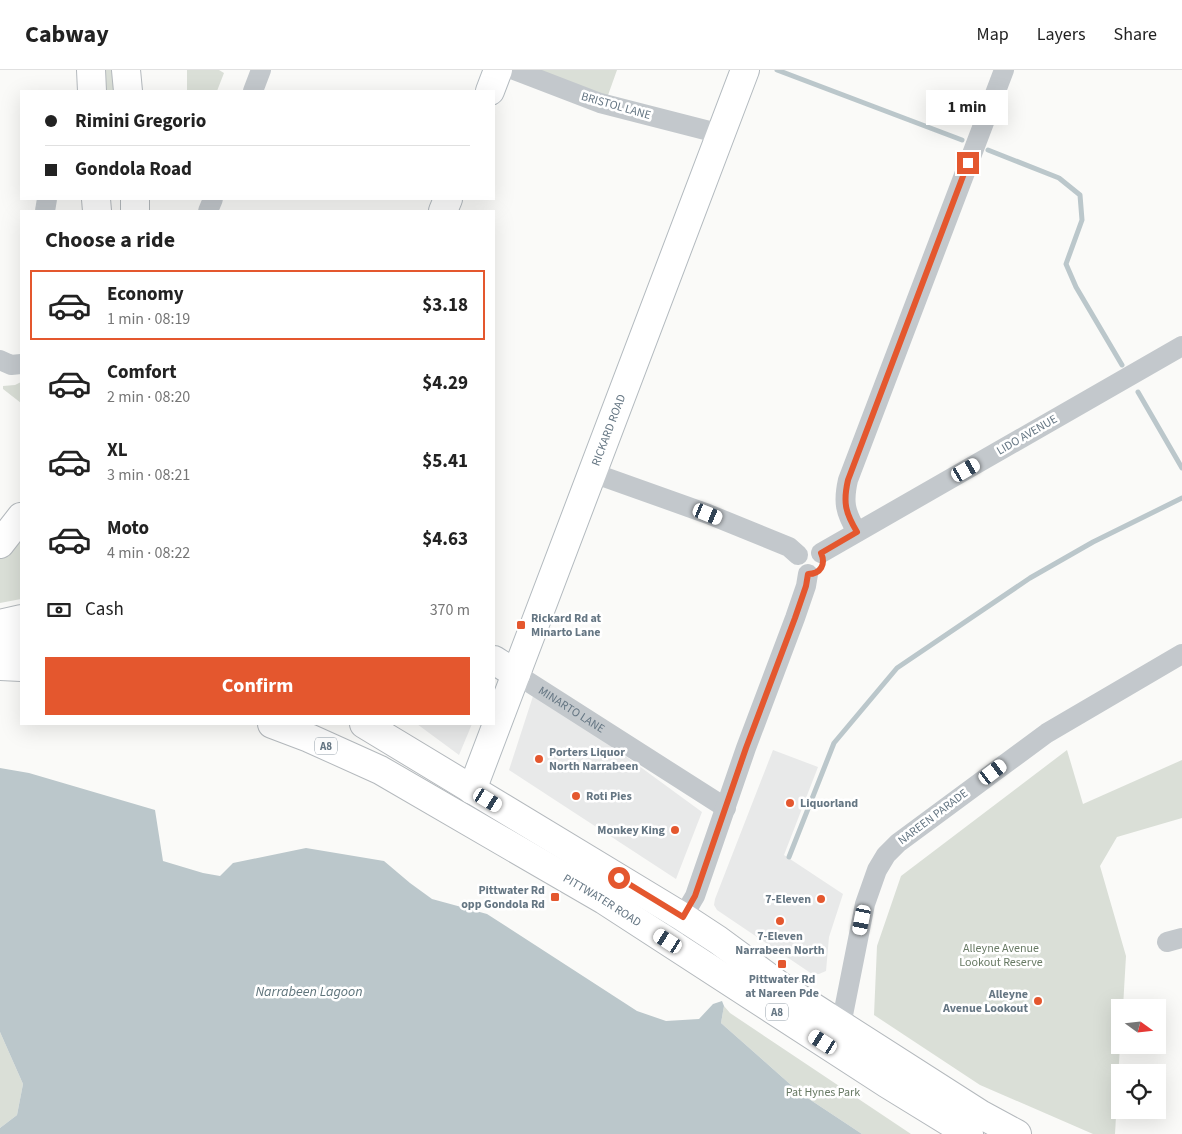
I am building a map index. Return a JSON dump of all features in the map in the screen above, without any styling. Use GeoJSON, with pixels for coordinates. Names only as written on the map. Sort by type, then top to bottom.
{"type":"FeatureCollection","features":[{"type":"Feature","properties":{"kind":"main road"},"geometry":{"type":"LineString","coordinates":[[91,70],[92,90]]}},
{"type":"Feature","properties":{"kind":"main road"},"geometry":{"type":"LineString","coordinates":[[126,70],[128,90]]}},
{"type":"Feature","properties":{"kind":"main road"},"geometry":{"type":"LineString","coordinates":[[490,90],[498,70]]}},
{"type":"Feature","properties":{"kind":"main road","name":"RICKARD ROAD"},"geometry":{"type":"LineString","coordinates":[[495,704],[505,667],[593,473],[746,70]]}},
{"type":"Feature","properties":{"kind":"main road"},"geometry":{"type":"LineString","coordinates":[[0,544],[20,518]]}},
{"type":"Feature","properties":{"kind":"main road"},"geometry":{"type":"LineString","coordinates":[[0,624],[20,619]]}},
{"type":"Feature","properties":{"kind":"main road"},"geometry":{"type":"LineString","coordinates":[[0,648],[20,644]]}},
{"type":"Feature","properties":{"kind":"main road"},"geometry":{"type":"LineString","coordinates":[[0,666],[20,667]]}},
{"type":"Feature","properties":{"kind":"main road","name":"PITTWATER ROAD"},"geometry":{"type":"LineString","coordinates":[[275,725],[309,738],[380,770],[604,900],[886,1083],[969,1134]]}},
{"type":"Feature","properties":{"kind":"main road"},"geometry":{"type":"LineString","coordinates":[[318,725],[343,738],[380,770]]}},
{"type":"Feature","properties":{"kind":"main road","name":"A8"},"geometry":{"type":"LineString","coordinates":[[366,725],[683,917],[718,940],[783,988],[980,1114],[1017,1134]]}},
{"type":"Feature","properties":{"kind":"main road","name":"RICKARD ROAD"},"geometry":{"type":"LineString","coordinates":[[472,790],[489,725]]}},
{"type":"Feature","properties":{"kind":"street"},"geometry":{"type":"LineString","coordinates":[[254,90],[261,70]]}},
{"type":"Feature","properties":{"kind":"street","name":"BRISTOL LANE"},"geometry":{"type":"LineString","coordinates":[[514,70],[600,103],[721,134]]}},
{"type":"Feature","properties":{"kind":"street"},"geometry":{"type":"LineString","coordinates":[[857,532],[851,522],[844,501],[848,480],[1004,70]]}},
{"type":"Feature","properties":{"kind":"street","name":"LIDO AVENUE"},"geometry":{"type":"LineString","coordinates":[[821,553],[1182,346]]}},
{"type":"Feature","properties":{"kind":"street"},"geometry":{"type":"LineString","coordinates":[[0,360],[11,365],[20,364]]}},
{"type":"Feature","properties":{"kind":"street"},"geometry":{"type":"LineString","coordinates":[[593,473],[708,514],[788,547],[798,555]]}},
{"type":"Feature","properties":{"kind":"street"},"geometry":{"type":"LineString","coordinates":[[813,548],[821,553],[822,566],[816,573],[804,573],[798,567],[798,555],[804,549],[813,548]]}},
{"type":"Feature","properties":{"kind":"street"},"geometry":{"type":"LineString","coordinates":[[668,941],[695,896],[746,748],[804,594],[808,574]]}},
{"type":"Feature","properties":{"kind":"street","name":"NAREEN PARADE"},"geometry":{"type":"LineString","coordinates":[[841,1025],[865,904],[877,870],[892,849],[1047,733],[1182,654]]}},
{"type":"Feature","properties":{"kind":"street","name":"MINARTO LANE"},"geometry":{"type":"LineString","coordinates":[[505,667],[726,808]]}},
{"type":"Feature","properties":{"kind":"shaded area"},"geometry":{"type":"Polygon","coordinates":[[[535,690],[702,812],[676,879],[509,770],[535,690]]]}},
{"type":"Feature","properties":{"kind":"shaded area"},"geometry":{"type":"Polygon","coordinates":[[[418,725],[472,725],[459,755],[418,725]]]}},
{"type":"Feature","properties":{"kind":"shaded area"},"geometry":{"type":"Polygon","coordinates":[[[773,750],[818,767],[784,855],[843,894],[829,937],[826,971],[819,974],[812,974],[717,910],[714,905],[773,750]]]}},
{"type":"Feature","properties":{"kind":"green space"},"geometry":{"type":"Polygon","coordinates":[[[99,70],[115,70],[116,90],[100,90],[99,70]]]}},
{"type":"Feature","properties":{"kind":"green space"},"geometry":{"type":"Polygon","coordinates":[[[187,70],[219,70],[224,73],[217,90],[187,90],[187,70]]]}},
{"type":"Feature","properties":{"kind":"green space"},"geometry":{"type":"Polygon","coordinates":[[[536,70],[617,70],[607,98],[536,70]]]}},
{"type":"Feature","properties":{"kind":"green space"},"geometry":{"type":"Polygon","coordinates":[[[20,382],[20,402],[3,389],[3,386],[20,382]]]}},
{"type":"Feature","properties":{"kind":"green space"},"geometry":{"type":"Polygon","coordinates":[[[20,533],[20,599],[0,603],[0,554],[20,533]]]}},
{"type":"Feature","properties":{"kind":"green space","name":"Alleyne Avenue Lookout Reserve"},"geometry":{"type":"Polygon","coordinates":[[[1067,750],[1083,804],[1182,760],[1182,818],[1117,837],[1100,866],[1126,956],[1123,999],[1111,999],[1111,1054],[1119,1054],[1119,1064],[1111,1064],[1111,1119],[1116,1119],[1115,1134],[1093,1134],[980,1085],[874,1015],[877,946],[901,876],[1067,750]]]}},
{"type":"Feature","properties":{"kind":"green space","name":"Pat Hynes Park"},"geometry":{"type":"Polygon","coordinates":[[[724,1006],[730,1013],[911,1134],[862,1134],[800,1093],[721,1023],[724,1006]]]}},
{"type":"Feature","properties":{"kind":"green space"},"geometry":{"type":"Polygon","coordinates":[[[0,1032],[23,1084],[17,1115],[0,1128],[0,1032]]]}},
{"type":"Feature","properties":{"kind":"water","name":"Narrabeen Lagoon"},"geometry":{"type":"Polygon","coordinates":[[[0,768],[29,773],[155,810],[163,861],[220,876],[233,863],[306,848],[384,861],[432,899],[487,914],[637,1011],[666,1021],[699,1019],[713,1004],[722,1001],[724,1006],[721,1023],[800,1093],[862,1134],[0,1134],[0,1128],[17,1115],[23,1084],[0,1032],[0,768]]]}},
{"type":"Feature","properties":{"kind":"waterway"},"geometry":{"type":"LineString","coordinates":[[777,70],[962,140]]}},
{"type":"Feature","properties":{"kind":"waterway"},"geometry":{"type":"LineString","coordinates":[[988,150],[1059,178],[1080,195],[1082,220],[1066,264],[1076,287],[1122,365]]}},
{"type":"Feature","properties":{"kind":"waterway"},"geometry":{"type":"LineString","coordinates":[[1138,392],[1182,468]]}},
{"type":"Feature","properties":{"kind":"waterway"},"geometry":{"type":"LineString","coordinates":[[789,857],[834,743],[897,668],[1030,578],[1093,542],[1182,498]]}},
{"type":"Feature","properties":{"kind":"place","name":"Rickard Rd at Minarto Lane"},"geometry":{"type":"Point","coordinates":[521,625]}},
{"type":"Feature","properties":{"kind":"place","name":"Porters Liquor North Narrabeen"},"geometry":{"type":"Point","coordinates":[539,759]}},
{"type":"Feature","properties":{"kind":"place","name":"Roti Pies"},"geometry":{"type":"Point","coordinates":[576,796]}},
{"type":"Feature","properties":{"kind":"place","name":"Liquorland"},"geometry":{"type":"Point","coordinates":[790,803]}},
{"type":"Feature","properties":{"kind":"place","name":"Monkey King"},"geometry":{"type":"Point","coordinates":[675,830]}},
{"type":"Feature","properties":{"kind":"place","name":"Pittwater Rd opp Gondola Rd"},"geometry":{"type":"Point","coordinates":[555,897]}},
{"type":"Feature","properties":{"kind":"place","name":"7-Eleven"},"geometry":{"type":"Point","coordinates":[821,899]}},
{"type":"Feature","properties":{"kind":"place","name":"7-Eleven Narrabeen North"},"geometry":{"type":"Point","coordinates":[780,921]}},
{"type":"Feature","properties":{"kind":"place","name":"Pittwater Rd at Nareen Pde"},"geometry":{"type":"Point","coordinates":[782,964]}},
{"type":"Feature","properties":{"kind":"place","name":"Alleyne Avenue Lookout"},"geometry":{"type":"Point","coordinates":[1038,1001]}},
{"type":"Feature","properties":{"kind":"route"},"geometry":{"type":"LineString","coordinates":[[619,878],[683,917],[695,896],[746,748],[795,618],[808,574],[816,573],[820,570],[823,561],[821,553],[857,532],[851,522],[844,501],[848,480],[968,163]]}}]}
